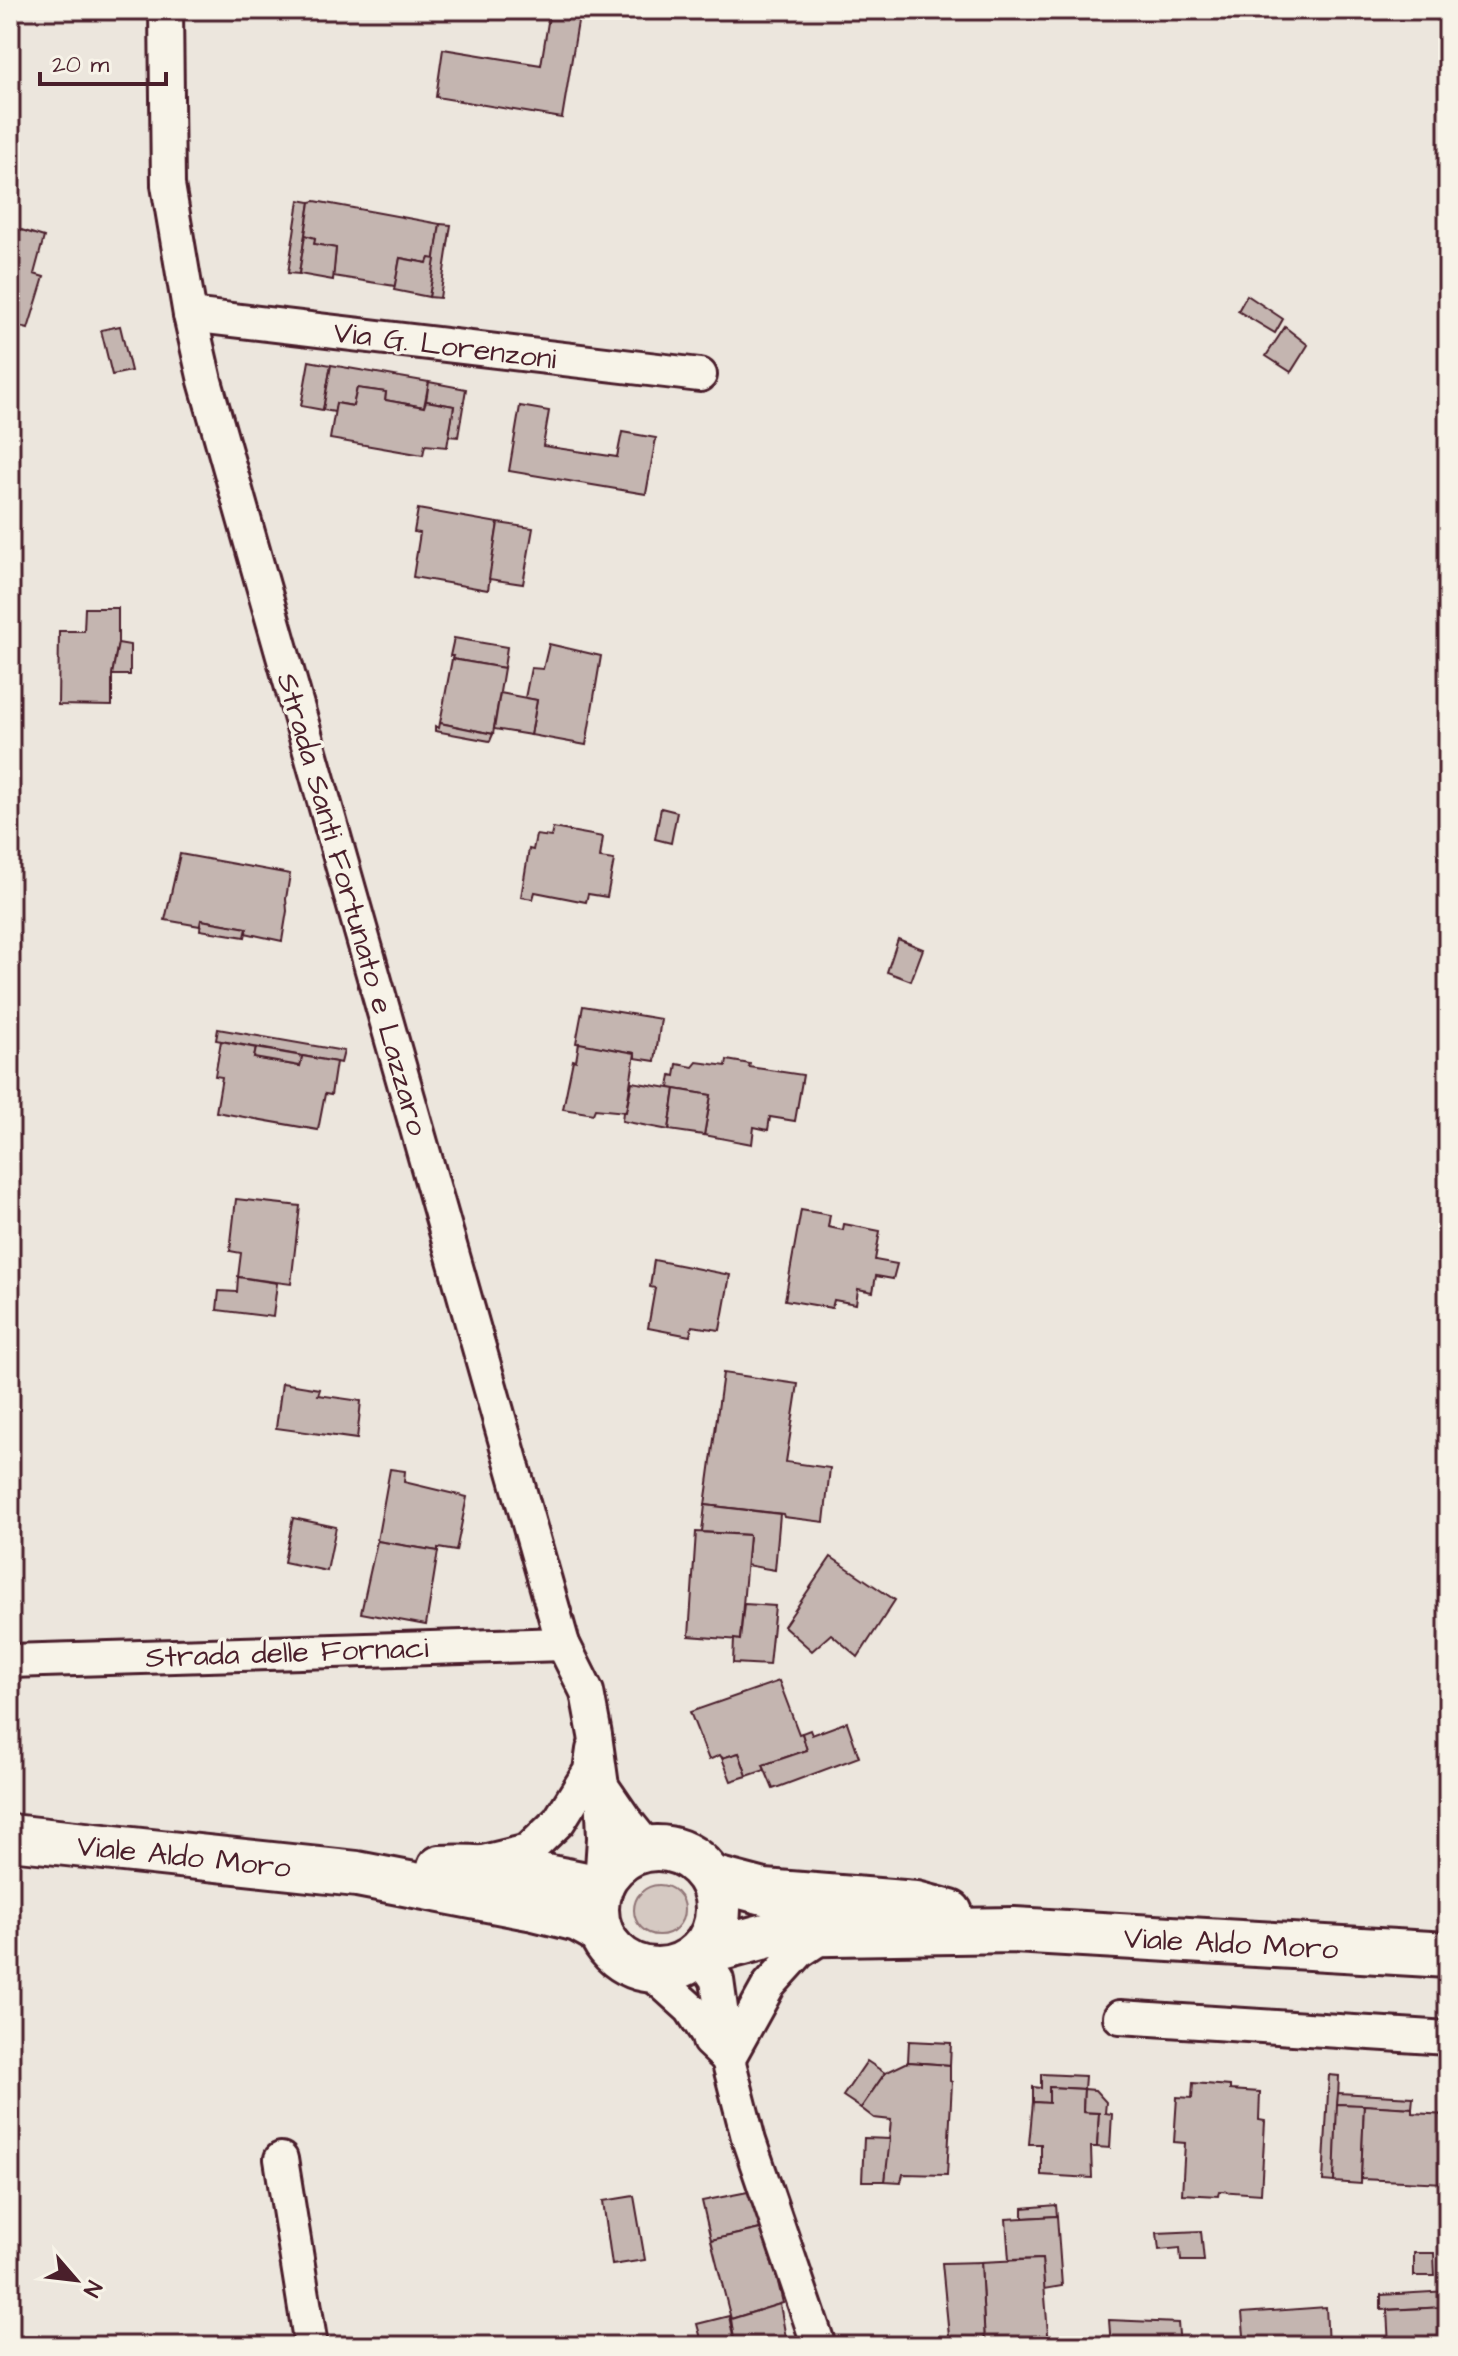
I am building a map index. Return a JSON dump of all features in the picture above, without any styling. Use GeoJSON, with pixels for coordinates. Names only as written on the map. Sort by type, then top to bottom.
{"type":"FeatureCollection","features":[{"type":"Feature","properties":{"kind":"main road","name":"Viale Aldo Moro"},"geometry":{"type":"LineString","coordinates":[[10,1837],[357,1874],[534,1908],[578,1919],[600,1931]]}},
{"type":"Feature","properties":{"kind":"main road"},"geometry":{"type":"LineString","coordinates":[[600,1886],[609,1871],[633,1852],[666,1848],[684,1853],[711,1878],[718,1897],[719,1918],[712,1938],[699,1954],[675,1968],[662,1971],[648,1970],[624,1961],[613,1953],[600,1931]]}},
{"type":"Feature","properties":{"kind":"main road","name":"Viale Aldo Moro"},"geometry":{"type":"LineString","coordinates":[[357,1874],[464,1867],[535,1873],[600,1886]]}},
{"type":"Feature","properties":{"kind":"main road","name":"Viale Aldo Moro"},"geometry":{"type":"LineString","coordinates":[[711,1878],[764,1892],[916,1904],[1014,1930]]}},
{"type":"Feature","properties":{"kind":"main road","name":"Strada Santi Fortunato e Lazzaro"},"geometry":{"type":"LineString","coordinates":[[600,1886],[596,1902],[600,1931]]}},
{"type":"Feature","properties":{"kind":"main road","name":"Viale Aldo Moro"},"geometry":{"type":"LineString","coordinates":[[699,1954],[773,1934],[1014,1930],[1448,1955]]}},
{"type":"Feature","properties":{"kind":"street","name":"Strada Santi Fortunato e Lazzaro"},"geometry":{"type":"LineString","coordinates":[[166,10],[168,185],[190,315],[205,381],[563,1644],[587,1692],[602,1786],[604,1838],[600,1886]]}},
{"type":"Feature","properties":{"kind":"street","name":"Via G. Lorenzoni"},"geometry":{"type":"LineString","coordinates":[[190,315],[700,375]]}},
{"type":"Feature","properties":{"kind":"street","name":"Strada delle Fornaci"},"geometry":{"type":"LineString","coordinates":[[10,1661],[563,1644]]}},
{"type":"Feature","properties":{"kind":"street","name":"Viale Aldo Moro"},"geometry":{"type":"LineString","coordinates":[[464,1867],[528,1851],[559,1821],[590,1771],[595,1735]]}},
{"type":"Feature","properties":{"kind":"street","name":"Strada Santi Fortunato e Lazzaro"},"geometry":{"type":"LineString","coordinates":[[602,1786],[648,1848]]}},
{"type":"Feature","properties":{"kind":"street"},"geometry":{"type":"LineString","coordinates":[[728,2059],[769,1985],[799,1952],[826,1934]]}},
{"type":"Feature","properties":{"kind":"street"},"geometry":{"type":"LineString","coordinates":[[699,1954],[717,1980],[728,2059],[749,2141],[819,2346]]}},
{"type":"Feature","properties":{"kind":"street"},"geometry":{"type":"LineString","coordinates":[[648,1970],[691,2009],[709,2041],[728,2059]]}},
{"type":"Feature","properties":{"kind":"street"},"geometry":{"type":"LineString","coordinates":[[1120,2017],[1448,2038]]}},
{"type":"Feature","properties":{"kind":"street"},"geometry":{"type":"LineString","coordinates":[[281,2159],[311,2346]]}},
{"type":"Feature","properties":{"kind":"shaded area"},"geometry":{"type":"Polygon","coordinates":[[[659,1885],[677,1892],[684,1910],[677,1928],[659,1935],[641,1928],[634,1910],[641,1892],[659,1885]]]}},
{"type":"Feature","properties":{"kind":"building"},"geometry":{"type":"Polygon","coordinates":[[[550,10],[580,10],[562,118],[436,97],[443,49],[541,65],[550,10]]]}},
{"type":"Feature","properties":{"kind":"building"},"geometry":{"type":"Polygon","coordinates":[[[299,200],[310,202],[299,274],[288,273],[299,200]]]}},
{"type":"Feature","properties":{"kind":"building"},"geometry":{"type":"Polygon","coordinates":[[[310,202],[440,224],[435,259],[429,258],[427,263],[400,258],[395,286],[333,276],[336,248],[314,244],[315,238],[305,235],[310,202]]]}},
{"type":"Feature","properties":{"kind":"building"},"geometry":{"type":"Polygon","coordinates":[[[10,217],[17,219],[15,228],[44,237],[34,274],[44,277],[28,329],[10,324],[10,217]]]}},
{"type":"Feature","properties":{"kind":"building"},"geometry":{"type":"Polygon","coordinates":[[[440,224],[451,225],[440,298],[429,297],[440,224]]]}},
{"type":"Feature","properties":{"kind":"building"},"geometry":{"type":"Polygon","coordinates":[[[305,235],[315,238],[314,244],[336,248],[333,280],[299,274],[305,235]]]}},
{"type":"Feature","properties":{"kind":"building"},"geometry":{"type":"Polygon","coordinates":[[[400,258],[427,263],[429,258],[435,259],[429,297],[394,290],[400,258]]]}},
{"type":"Feature","properties":{"kind":"building"},"geometry":{"type":"Polygon","coordinates":[[[1247,295],[1283,319],[1275,333],[1238,311],[1247,295]]]}},
{"type":"Feature","properties":{"kind":"building"},"geometry":{"type":"Polygon","coordinates":[[[120,326],[131,371],[112,375],[101,330],[120,326]]]}},
{"type":"Feature","properties":{"kind":"building"},"geometry":{"type":"Polygon","coordinates":[[[1285,327],[1308,345],[1291,372],[1266,356],[1285,327]]]}},
{"type":"Feature","properties":{"kind":"building"},"geometry":{"type":"Polygon","coordinates":[[[309,361],[331,365],[323,410],[301,406],[309,361]]]}},
{"type":"Feature","properties":{"kind":"building"},"geometry":{"type":"Polygon","coordinates":[[[331,365],[429,382],[424,407],[385,400],[386,392],[357,388],[353,406],[336,403],[335,412],[323,410],[331,365]]]}},
{"type":"Feature","properties":{"kind":"building"},"geometry":{"type":"Polygon","coordinates":[[[429,382],[466,389],[458,437],[449,436],[454,406],[426,401],[429,382]]]}},
{"type":"Feature","properties":{"kind":"building"},"geometry":{"type":"Polygon","coordinates":[[[357,388],[386,392],[385,400],[424,407],[426,401],[454,406],[447,447],[425,445],[423,455],[330,439],[336,403],[353,406],[357,388]]]}},
{"type":"Feature","properties":{"kind":"building"},"geometry":{"type":"Polygon","coordinates":[[[520,406],[549,411],[543,446],[617,457],[622,432],[656,438],[646,494],[509,471],[520,406]]]}},
{"type":"Feature","properties":{"kind":"building"},"geometry":{"type":"Polygon","coordinates":[[[418,509],[498,523],[488,590],[413,577],[420,533],[414,532],[418,509]]]}},
{"type":"Feature","properties":{"kind":"building"},"geometry":{"type":"Polygon","coordinates":[[[498,523],[533,528],[523,584],[489,579],[498,523]]]}},
{"type":"Feature","properties":{"kind":"building"},"geometry":{"type":"Polygon","coordinates":[[[85,608],[118,608],[112,706],[58,705],[59,631],[84,631],[85,608]]]}},
{"type":"Feature","properties":{"kind":"building"},"geometry":{"type":"Polygon","coordinates":[[[454,638],[507,647],[504,668],[452,659],[454,638]]]}},
{"type":"Feature","properties":{"kind":"building"},"geometry":{"type":"Polygon","coordinates":[[[118,643],[130,645],[130,675],[112,675],[118,643]]]}},
{"type":"Feature","properties":{"kind":"building"},"geometry":{"type":"Polygon","coordinates":[[[549,644],[601,656],[586,745],[531,735],[537,700],[525,698],[531,668],[543,669],[549,644]]]}},
{"type":"Feature","properties":{"kind":"building"},"geometry":{"type":"Polygon","coordinates":[[[452,659],[504,668],[493,734],[440,723],[452,659]]]}},
{"type":"Feature","properties":{"kind":"building"},"geometry":{"type":"Polygon","coordinates":[[[500,693],[537,700],[531,735],[494,729],[500,693]]]}},
{"type":"Feature","properties":{"kind":"building"},"geometry":{"type":"Polygon","coordinates":[[[440,723],[493,734],[490,741],[435,731],[435,726],[439,728],[440,723]]]}},
{"type":"Feature","properties":{"kind":"building"},"geometry":{"type":"Polygon","coordinates":[[[661,808],[677,812],[671,843],[655,839],[661,808]]]}},
{"type":"Feature","properties":{"kind":"building"},"geometry":{"type":"Polygon","coordinates":[[[553,828],[603,837],[600,858],[614,860],[607,897],[588,894],[586,902],[535,892],[533,899],[521,897],[529,849],[533,850],[536,835],[551,837],[553,828]]]}},
{"type":"Feature","properties":{"kind":"building"},"geometry":{"type":"Polygon","coordinates":[[[180,854],[290,874],[282,941],[245,933],[247,928],[201,920],[200,926],[165,920],[180,854]]]}},
{"type":"Feature","properties":{"kind":"building"},"geometry":{"type":"Polygon","coordinates":[[[201,920],[247,928],[245,937],[200,930],[201,920]]]}},
{"type":"Feature","properties":{"kind":"building"},"geometry":{"type":"Polygon","coordinates":[[[898,939],[923,949],[911,981],[887,972],[898,939]]]}},
{"type":"Feature","properties":{"kind":"building"},"geometry":{"type":"Polygon","coordinates":[[[583,1006],[661,1019],[655,1061],[635,1058],[635,1053],[576,1043],[583,1006]]]}},
{"type":"Feature","properties":{"kind":"building"},"geometry":{"type":"Polygon","coordinates":[[[218,1029],[344,1051],[341,1063],[216,1040],[218,1029]]]}},
{"type":"Feature","properties":{"kind":"building"},"geometry":{"type":"Polygon","coordinates":[[[221,1041],[256,1048],[254,1058],[300,1066],[302,1056],[336,1062],[331,1095],[325,1094],[318,1130],[216,1112],[222,1077],[215,1076],[221,1041]]]}},
{"type":"Feature","properties":{"kind":"building"},"geometry":{"type":"Polygon","coordinates":[[[579,1043],[635,1053],[626,1112],[595,1109],[593,1114],[563,1109],[579,1043]]]}},
{"type":"Feature","properties":{"kind":"building"},"geometry":{"type":"Polygon","coordinates":[[[256,1048],[302,1056],[300,1066],[254,1058],[256,1048]]]}},
{"type":"Feature","properties":{"kind":"building"},"geometry":{"type":"Polygon","coordinates":[[[727,1060],[750,1064],[749,1067],[803,1075],[795,1121],[770,1117],[768,1130],[754,1127],[752,1144],[704,1135],[711,1095],[669,1088],[671,1075],[675,1076],[677,1064],[693,1067],[697,1062],[726,1066],[727,1060]]]}},
{"type":"Feature","properties":{"kind":"building"},"geometry":{"type":"Polygon","coordinates":[[[632,1082],[675,1089],[669,1130],[622,1121],[632,1082]]]}},
{"type":"Feature","properties":{"kind":"building"},"geometry":{"type":"Polygon","coordinates":[[[675,1089],[711,1095],[704,1135],[669,1130],[675,1089]]]}},
{"type":"Feature","properties":{"kind":"building"},"geometry":{"type":"Polygon","coordinates":[[[236,1199],[300,1206],[291,1284],[238,1277],[241,1253],[230,1251],[236,1199]]]}},
{"type":"Feature","properties":{"kind":"building"},"geometry":{"type":"Polygon","coordinates":[[[801,1210],[830,1215],[828,1227],[843,1230],[844,1224],[880,1231],[875,1260],[897,1264],[893,1279],[876,1276],[873,1292],[858,1289],[856,1304],[834,1300],[832,1308],[785,1300],[801,1210]]]}},
{"type":"Feature","properties":{"kind":"building"},"geometry":{"type":"Polygon","coordinates":[[[654,1260],[730,1275],[720,1330],[692,1326],[690,1336],[648,1328],[655,1288],[650,1287],[654,1260]]]}},
{"type":"Feature","properties":{"kind":"building"},"geometry":{"type":"Polygon","coordinates":[[[238,1277],[277,1283],[273,1317],[217,1310],[219,1291],[237,1292],[238,1277]]]}},
{"type":"Feature","properties":{"kind":"building"},"geometry":{"type":"Polygon","coordinates":[[[723,1373],[798,1384],[786,1462],[830,1468],[824,1522],[705,1505],[723,1373]]]}},
{"type":"Feature","properties":{"kind":"building"},"geometry":{"type":"Polygon","coordinates":[[[282,1383],[320,1389],[318,1395],[361,1401],[357,1439],[276,1428],[282,1383]]]}},
{"type":"Feature","properties":{"kind":"building"},"geometry":{"type":"Polygon","coordinates":[[[390,1469],[405,1471],[404,1482],[467,1497],[456,1551],[377,1541],[390,1469]]]}},
{"type":"Feature","properties":{"kind":"building"},"geometry":{"type":"Polygon","coordinates":[[[705,1505],[780,1514],[775,1570],[746,1565],[749,1535],[702,1532],[705,1505]]]}},
{"type":"Feature","properties":{"kind":"building"},"geometry":{"type":"Polygon","coordinates":[[[293,1518],[336,1527],[327,1571],[284,1562],[293,1518]]]}},
{"type":"Feature","properties":{"kind":"building"},"geometry":{"type":"Polygon","coordinates":[[[696,1532],[749,1535],[740,1640],[689,1636],[696,1532]]]}},
{"type":"Feature","properties":{"kind":"building"},"geometry":{"type":"Polygon","coordinates":[[[377,1541],[438,1551],[426,1625],[361,1613],[377,1541]]]}},
{"type":"Feature","properties":{"kind":"building"},"geometry":{"type":"Polygon","coordinates":[[[831,1557],[895,1600],[858,1657],[831,1634],[812,1651],[784,1626],[831,1557]]]}},
{"type":"Feature","properties":{"kind":"building"},"geometry":{"type":"Polygon","coordinates":[[[744,1604],[775,1606],[769,1665],[733,1663],[734,1639],[740,1640],[744,1604]]]}},
{"type":"Feature","properties":{"kind":"building"},"geometry":{"type":"Polygon","coordinates":[[[779,1681],[807,1750],[763,1765],[765,1770],[747,1776],[739,1753],[709,1760],[690,1712],[779,1681]]]}},
{"type":"Feature","properties":{"kind":"building"},"geometry":{"type":"Polygon","coordinates":[[[847,1722],[859,1757],[773,1789],[763,1765],[807,1750],[802,1733],[810,1730],[812,1735],[847,1722]]]}},
{"type":"Feature","properties":{"kind":"building"},"geometry":{"type":"Polygon","coordinates":[[[739,1753],[747,1776],[731,1781],[722,1758],[739,1753]]]}},
{"type":"Feature","properties":{"kind":"building"},"geometry":{"type":"Polygon","coordinates":[[[909,2041],[951,2043],[950,2065],[908,2062],[909,2041]]]}},
{"type":"Feature","properties":{"kind":"building"},"geometry":{"type":"Polygon","coordinates":[[[867,2061],[885,2073],[861,2108],[843,2096],[867,2061]]]}},
{"type":"Feature","properties":{"kind":"building"},"geometry":{"type":"Polygon","coordinates":[[[908,2062],[950,2065],[952,2082],[947,2175],[903,2174],[901,2182],[885,2181],[891,2120],[874,2118],[861,2108],[885,2073],[908,2062]]]}},
{"type":"Feature","properties":{"kind":"building"},"geometry":{"type":"Polygon","coordinates":[[[1041,2074],[1085,2076],[1084,2089],[1049,2087],[1049,2103],[1033,2102],[1033,2087],[1041,2088],[1041,2074]]]}},
{"type":"Feature","properties":{"kind":"building"},"geometry":{"type":"Polygon","coordinates":[[[1329,2075],[1339,2076],[1334,2182],[1323,2181],[1329,2075]]]}},
{"type":"Feature","properties":{"kind":"building"},"geometry":{"type":"Polygon","coordinates":[[[1193,2083],[1260,2092],[1259,2120],[1265,2121],[1261,2194],[1219,2191],[1218,2196],[1182,2194],[1185,2143],[1174,2142],[1177,2097],[1192,2098],[1193,2083]]]}},
{"type":"Feature","properties":{"kind":"building"},"geometry":{"type":"Polygon","coordinates":[[[1049,2087],[1084,2089],[1083,2112],[1099,2113],[1097,2147],[1091,2147],[1092,2178],[1041,2175],[1041,2144],[1029,2144],[1033,2102],[1049,2103],[1049,2087]]]}},
{"type":"Feature","properties":{"kind":"building"},"geometry":{"type":"Polygon","coordinates":[[[1084,2089],[1095,2090],[1106,2102],[1105,2113],[1112,2114],[1110,2148],[1097,2147],[1099,2113],[1083,2112],[1084,2089]]]}},
{"type":"Feature","properties":{"kind":"building"},"geometry":{"type":"Polygon","coordinates":[[[1338,2093],[1413,2097],[1412,2108],[1337,2104],[1338,2093]]]}},
{"type":"Feature","properties":{"kind":"building"},"geometry":{"type":"Polygon","coordinates":[[[1337,2104],[1364,2105],[1361,2184],[1334,2182],[1337,2104]]]}},
{"type":"Feature","properties":{"kind":"building"},"geometry":{"type":"Polygon","coordinates":[[[1364,2105],[1412,2108],[1412,2113],[1447,2115],[1445,2183],[1361,2179],[1364,2105]]]}},
{"type":"Feature","properties":{"kind":"building"},"geometry":{"type":"Polygon","coordinates":[[[864,2138],[890,2139],[885,2181],[862,2181],[864,2138]]]}},
{"type":"Feature","properties":{"kind":"building"},"geometry":{"type":"Polygon","coordinates":[[[758,2190],[765,2228],[711,2240],[702,2201],[758,2190]]]}},
{"type":"Feature","properties":{"kind":"building"},"geometry":{"type":"Polygon","coordinates":[[[634,2196],[645,2260],[612,2265],[603,2201],[634,2196]]]}},
{"type":"Feature","properties":{"kind":"building"},"geometry":{"type":"Polygon","coordinates":[[[1056,2205],[1057,2216],[1023,2218],[1023,2208],[1056,2205]]]}},
{"type":"Feature","properties":{"kind":"building"},"geometry":{"type":"Polygon","coordinates":[[[1057,2216],[1062,2286],[1044,2289],[1042,2259],[1009,2260],[1006,2219],[1057,2216]]]}},
{"type":"Feature","properties":{"kind":"building"},"geometry":{"type":"Polygon","coordinates":[[[765,2228],[783,2303],[731,2319],[711,2240],[765,2228]]]}},
{"type":"Feature","properties":{"kind":"building"},"geometry":{"type":"Polygon","coordinates":[[[1201,2231],[1204,2261],[1181,2261],[1180,2248],[1159,2250],[1157,2233],[1201,2231]]]}},
{"type":"Feature","properties":{"kind":"building"},"geometry":{"type":"Polygon","coordinates":[[[1414,2253],[1434,2253],[1435,2276],[1414,2276],[1414,2253]]]}},
{"type":"Feature","properties":{"kind":"building"},"geometry":{"type":"Polygon","coordinates":[[[1042,2259],[1049,2346],[985,2346],[981,2262],[1042,2259]]]}},
{"type":"Feature","properties":{"kind":"building"},"geometry":{"type":"Polygon","coordinates":[[[981,2262],[985,2346],[950,2346],[942,2263],[981,2262]]]}},
{"type":"Feature","properties":{"kind":"building"},"geometry":{"type":"Polygon","coordinates":[[[1448,2291],[1448,2307],[1381,2310],[1381,2295],[1448,2291]]]}},
{"type":"Feature","properties":{"kind":"building"},"geometry":{"type":"Polygon","coordinates":[[[780,2304],[787,2344],[735,2346],[731,2319],[780,2304]]]}},
{"type":"Feature","properties":{"kind":"building"},"geometry":{"type":"Polygon","coordinates":[[[1326,2307],[1328,2346],[1245,2346],[1242,2313],[1326,2307]]]}},
{"type":"Feature","properties":{"kind":"building"},"geometry":{"type":"Polygon","coordinates":[[[1447,2307],[1448,2343],[1443,2343],[1444,2346],[1389,2346],[1387,2310],[1447,2307]]]}},
{"type":"Feature","properties":{"kind":"building"},"geometry":{"type":"Polygon","coordinates":[[[729,2316],[735,2346],[703,2346],[697,2324],[729,2316]]]}},
{"type":"Feature","properties":{"kind":"building"},"geometry":{"type":"Polygon","coordinates":[[[1109,2320],[1178,2323],[1180,2346],[1111,2346],[1109,2320]]]}}]}
